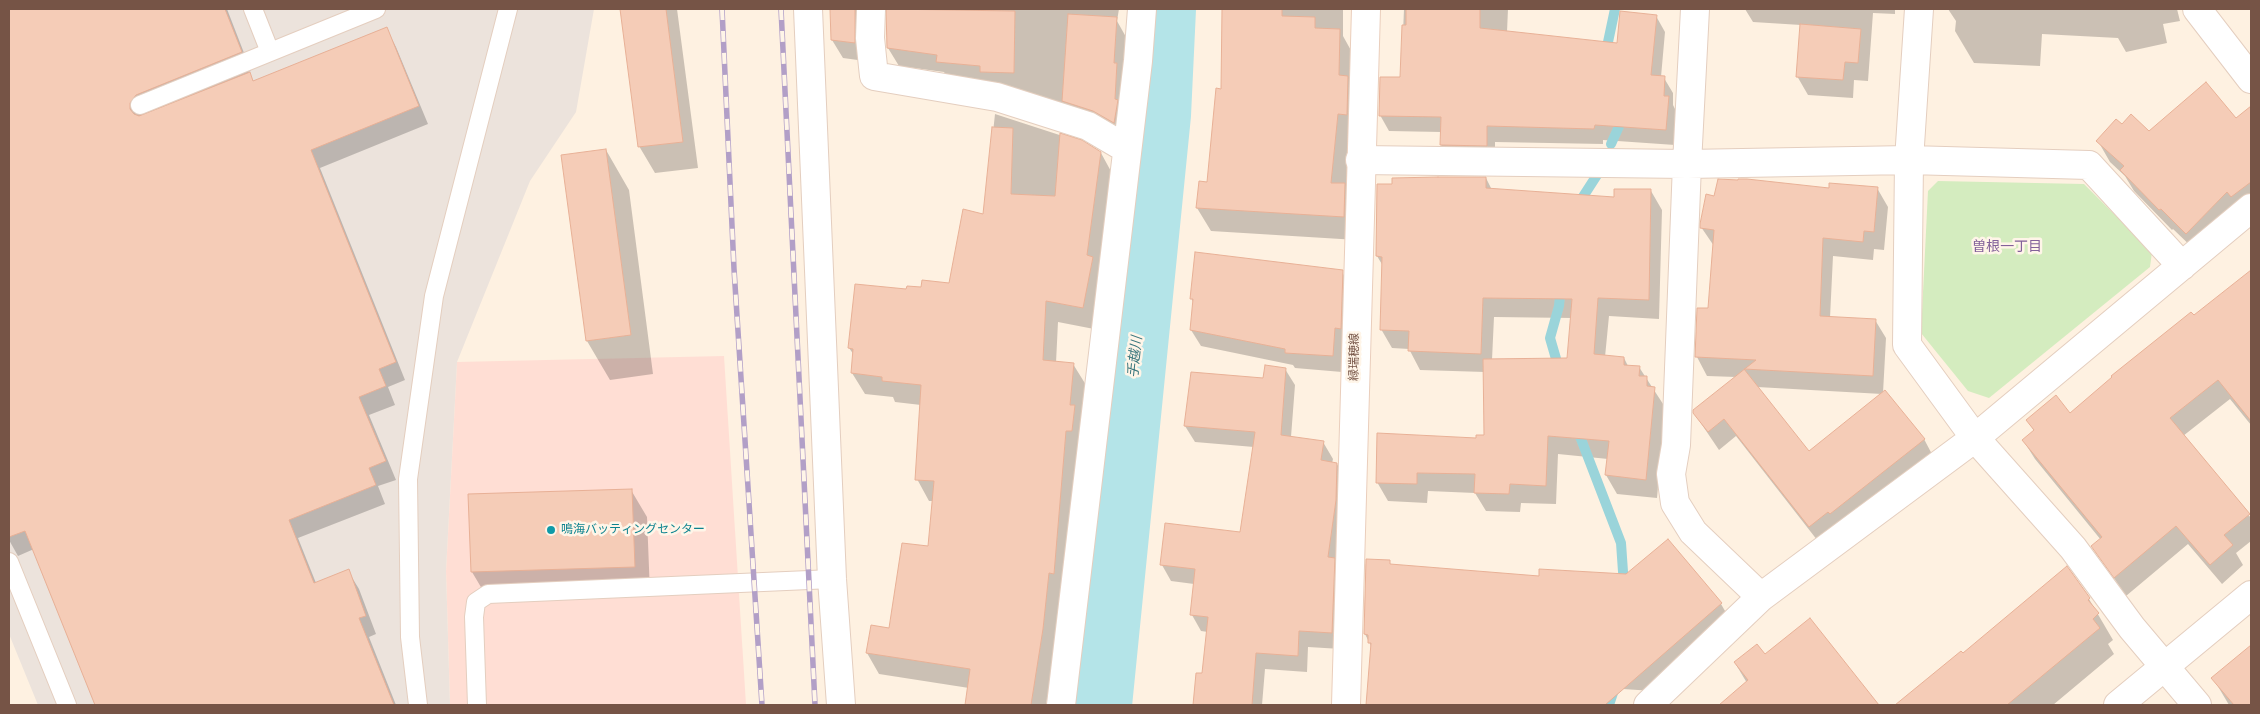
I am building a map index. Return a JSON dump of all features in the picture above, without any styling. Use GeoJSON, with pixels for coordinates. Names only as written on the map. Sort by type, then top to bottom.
{"type":"FeatureCollection","features":[{"type":"Feature","properties":{"kind":"street"},"geometry":{"type":"LineString","coordinates":[[808,9],[832,579],[840,705]]}},
{"type":"Feature","properties":{"kind":"street"},"geometry":{"type":"LineString","coordinates":[[871,9],[870,38],[874,76],[997,97],[1088,126],[1127,149]]}},
{"type":"Feature","properties":{"kind":"street"},"geometry":{"type":"LineString","coordinates":[[1061,705],[1138,61],[1142,9]]}},
{"type":"Feature","properties":{"kind":"street","name":"緑瑞穂線"},"geometry":{"type":"LineString","coordinates":[[1346,705],[1360,160],[1366,9]]}},
{"type":"Feature","properties":{"kind":"street"},"geometry":{"type":"LineString","coordinates":[[1695,9],[1676,445],[1671,474],[1675,503],[1693,532],[1761,598]]}},
{"type":"Feature","properties":{"kind":"street"},"geometry":{"type":"LineString","coordinates":[[1919,9],[1908,160],[1907,346],[1975,438],[2073,548],[2165,668],[2197,705]]}},
{"type":"Feature","properties":{"kind":"street"},"geometry":{"type":"LineString","coordinates":[[2197,9],[2251,79]]}},
{"type":"Feature","properties":{"kind":"street"},"geometry":{"type":"LineString","coordinates":[[1360,160],[1687,164],[1908,160],[2089,165],[2182,266]]}},
{"type":"Feature","properties":{"kind":"street"},"geometry":{"type":"LineString","coordinates":[[1648,705],[1761,598],[1975,438],[2251,208]]}},
{"type":"Feature","properties":{"kind":"street"},"geometry":{"type":"LineString","coordinates":[[2118,705],[2251,595]]}},
{"type":"Feature","properties":{"kind":"lane"},"geometry":{"type":"LineString","coordinates":[[253,9],[270,52]]}},
{"type":"Feature","properties":{"kind":"lane"},"geometry":{"type":"LineString","coordinates":[[140,105],[376,9]]}},
{"type":"Feature","properties":{"kind":"lane"},"geometry":{"type":"LineString","coordinates":[[418,705],[410,637],[408,479],[434,296],[508,9]]}},
{"type":"Feature","properties":{"kind":"lane"},"geometry":{"type":"LineString","coordinates":[[9,562],[67,705]]}},
{"type":"Feature","properties":{"kind":"lane"},"geometry":{"type":"LineString","coordinates":[[477,705],[474,617],[476,602],[488,594],[832,579]]}},
{"type":"Feature","properties":{"kind":"shaded area"},"geometry":{"type":"Polygon","coordinates":[[[9,9],[594,9],[576,112],[530,181],[457,362],[446,571],[450,705],[38,705],[9,634],[9,9]]]}},
{"type":"Feature","properties":{"kind":"shaded area"},"geometry":{"type":"Polygon","coordinates":[[[724,356],[746,705],[450,705],[446,571],[457,362],[724,356]]]}},
{"type":"Feature","properties":{"kind":"green space"},"geometry":{"type":"Polygon","coordinates":[[[1938,181],[2084,184],[2152,252],[2150,267],[1989,398],[1968,391],[1921,333],[1928,191],[1938,181]]]}},
{"type":"Feature","properties":{"kind":"building"},"geometry":{"type":"Polygon","coordinates":[[[9,9],[225,9],[242,52],[136,95],[130,103],[130,109],[139,116],[250,72],[253,81],[387,27],[419,106],[311,150],[396,362],[379,369],[386,386],[359,397],[386,461],[369,468],[376,485],[289,520],[314,583],[349,569],[366,616],[359,618],[394,705],[95,705],[25,531],[9,537],[9,9]]]}},
{"type":"Feature","properties":{"kind":"building"},"geometry":{"type":"Polygon","coordinates":[[[620,9],[666,9],[683,142],[638,147],[620,9]]]}},
{"type":"Feature","properties":{"kind":"building"},"geometry":{"type":"Polygon","coordinates":[[[830,9],[855,9],[855,43],[831,40],[830,9]]]}},
{"type":"Feature","properties":{"kind":"building"},"geometry":{"type":"Polygon","coordinates":[[[886,9],[1015,11],[1014,73],[980,72],[980,66],[936,62],[937,55],[887,48],[886,9]]]}},
{"type":"Feature","properties":{"kind":"building"},"geometry":{"type":"Polygon","coordinates":[[[1222,9],[1282,9],[1282,16],[1315,17],[1315,28],[1340,29],[1339,75],[1348,76],[1347,115],[1338,114],[1331,183],[1345,183],[1344,217],[1196,208],[1199,181],[1207,182],[1216,88],[1221,89],[1222,9]]]}},
{"type":"Feature","properties":{"kind":"building"},"geometry":{"type":"Polygon","coordinates":[[[1406,9],[1480,9],[1480,28],[1617,43],[1620,11],[1657,15],[1651,75],[1665,76],[1664,96],[1669,96],[1666,130],[1595,125],[1594,129],[1487,126],[1487,146],[1440,145],[1441,117],[1379,116],[1380,77],[1400,77],[1402,25],[1406,25],[1406,9]]]}},
{"type":"Feature","properties":{"kind":"building"},"geometry":{"type":"Polygon","coordinates":[[[1068,14],[1117,17],[1114,63],[1117,63],[1115,99],[1118,100],[1114,123],[1093,111],[1062,101],[1068,14]]]}},
{"type":"Feature","properties":{"kind":"building"},"geometry":{"type":"Polygon","coordinates":[[[1800,24],[1861,29],[1858,63],[1845,62],[1843,80],[1796,77],[1800,24]]]}},
{"type":"Feature","properties":{"kind":"building"},"geometry":{"type":"Polygon","coordinates":[[[2206,82],[2236,118],[2251,106],[2251,182],[2231,197],[2227,192],[2186,234],[2161,209],[2159,210],[2120,170],[2124,166],[2096,141],[2116,119],[2122,124],[2131,114],[2149,131],[2206,82]]]}},
{"type":"Feature","properties":{"kind":"building"},"geometry":{"type":"Polygon","coordinates":[[[992,127],[1013,128],[1011,194],[1055,196],[1060,133],[1082,140],[1101,152],[1087,255],[1093,257],[1083,308],[1046,301],[1043,360],[1074,363],[1070,405],[1075,405],[1072,431],[1066,431],[1054,574],[1049,573],[1043,629],[1031,705],[965,705],[970,669],[866,653],[871,625],[889,628],[902,543],[928,546],[934,481],[915,480],[921,385],[882,381],[882,377],[851,373],[853,349],[848,348],[855,284],[906,289],[907,286],[921,287],[922,280],[949,283],[963,209],[983,214],[992,127]]]}},
{"type":"Feature","properties":{"kind":"building"},"geometry":{"type":"Polygon","coordinates":[[[606,149],[631,335],[586,341],[561,155],[606,149]]]}},
{"type":"Feature","properties":{"kind":"building"},"geometry":{"type":"Polygon","coordinates":[[[1486,177],[1486,188],[1614,197],[1614,189],[1651,189],[1649,300],[1598,298],[1594,354],[1624,357],[1624,365],[1640,366],[1639,376],[1647,376],[1647,386],[1655,387],[1646,480],[1605,475],[1609,441],[1548,436],[1546,486],[1510,484],[1509,494],[1474,493],[1475,474],[1417,473],[1417,484],[1376,483],[1377,433],[1476,438],[1476,435],[1484,435],[1483,359],[1567,358],[1572,299],[1483,298],[1481,354],[1408,351],[1409,331],[1380,330],[1382,257],[1376,256],[1377,184],[1392,184],[1392,178],[1486,177]]]}},
{"type":"Feature","properties":{"kind":"building"},"geometry":{"type":"Polygon","coordinates":[[[1718,179],[1747,179],[1829,188],[1829,183],[1878,187],[1874,232],[1864,231],[1863,242],[1823,238],[1820,316],[1876,319],[1873,376],[1745,369],[1756,360],[1695,357],[1697,308],[1708,308],[1714,230],[1700,228],[1700,224],[1706,194],[1714,196],[1718,179]]]}},
{"type":"Feature","properties":{"kind":"building"},"geometry":{"type":"Polygon","coordinates":[[[1195,252],[1343,270],[1341,329],[1335,328],[1333,356],[1285,353],[1285,349],[1190,330],[1193,299],[1190,299],[1195,252]]]}},
{"type":"Feature","properties":{"kind":"building"},"geometry":{"type":"Polygon","coordinates":[[[2251,270],[2251,421],[2218,380],[2170,418],[2250,514],[2224,535],[2233,545],[2210,565],[2176,526],[2114,578],[2091,546],[2102,537],[2022,440],[2034,430],[2026,420],[2056,395],[2070,413],[2111,376],[2191,312],[2194,315],[2251,270]]]}},
{"type":"Feature","properties":{"kind":"building"},"geometry":{"type":"Polygon","coordinates":[[[1265,365],[1286,368],[1281,435],[1324,441],[1321,460],[1337,463],[1336,500],[1328,557],[1335,558],[1332,633],[1299,631],[1298,656],[1256,653],[1252,705],[1193,705],[1196,673],[1202,673],[1208,617],[1190,615],[1195,569],[1160,565],[1165,523],[1240,532],[1255,432],[1184,426],[1191,372],[1263,378],[1265,365]]]}},
{"type":"Feature","properties":{"kind":"building"},"geometry":{"type":"Polygon","coordinates":[[[1744,369],[1809,451],[1885,390],[1925,439],[1830,514],[1828,512],[1809,527],[1724,419],[1708,432],[1693,413],[1693,410],[1744,369]]]}},
{"type":"Feature","properties":{"kind":"building","name":"鳴海バッティングセンター"},"geometry":{"type":"Polygon","coordinates":[[[632,489],[635,567],[471,572],[468,494],[632,489]]]}},
{"type":"Feature","properties":{"kind":"building"},"geometry":{"type":"Polygon","coordinates":[[[1668,539],[1722,603],[1605,705],[1366,705],[1371,643],[1368,643],[1368,635],[1364,634],[1366,559],[1390,560],[1390,564],[1539,576],[1539,569],[1626,574],[1668,539]]]}},
{"type":"Feature","properties":{"kind":"building"},"geometry":{"type":"Polygon","coordinates":[[[2067,566],[2090,598],[2088,600],[2099,613],[2093,619],[2100,628],[2007,705],[1895,705],[1961,651],[1963,653],[2067,566]]]}},
{"type":"Feature","properties":{"kind":"building"},"geometry":{"type":"Polygon","coordinates":[[[1810,618],[1879,705],[1719,705],[1748,680],[1734,662],[1757,644],[1765,654],[1810,618]]]}},
{"type":"Feature","properties":{"kind":"building"},"geometry":{"type":"Polygon","coordinates":[[[2251,645],[2251,705],[2234,705],[2211,678],[2251,645]]]}},
{"type":"Feature","properties":{"kind":"waterway","name":"手越川"},"geometry":{"type":"LineString","coordinates":[[1101,705],[1160,115],[1165,9]]}},
{"type":"Feature","properties":{"kind":"waterway"},"geometry":{"type":"LineString","coordinates":[[1608,54],[1608,42],[1615,9]]}},
{"type":"Feature","properties":{"kind":"waterway"},"geometry":{"type":"LineString","coordinates":[[1611,144],[1621,122],[1621,114]]}},
{"type":"Feature","properties":{"kind":"waterway"},"geometry":{"type":"LineString","coordinates":[[1577,206],[1597,175]]}},
{"type":"Feature","properties":{"kind":"waterway"},"geometry":{"type":"LineString","coordinates":[[1559,369],[1550,338],[1559,306],[1561,286]]}},
{"type":"Feature","properties":{"kind":"waterway"},"geometry":{"type":"LineString","coordinates":[[1576,426],[1621,543],[1624,586]]}},
{"type":"Feature","properties":{"kind":"waterway"},"geometry":{"type":"LineString","coordinates":[[1609,705],[1615,687]]}},
{"type":"Feature","properties":{"kind":"railway"},"geometry":{"type":"LineString","coordinates":[[722,9],[734,269],[762,705]]}},
{"type":"Feature","properties":{"kind":"railway"},"geometry":{"type":"LineString","coordinates":[[781,9],[815,705]]}},
{"type":"Feature","properties":{"kind":"place","name":"鳴海バッティングセンター"},"geometry":{"type":"Point","coordinates":[551,530]}},
{"type":"Feature","properties":{"kind":"district","name":"曽根一丁目"},"geometry":{"type":"Point","coordinates":[2007,248]}}]}
